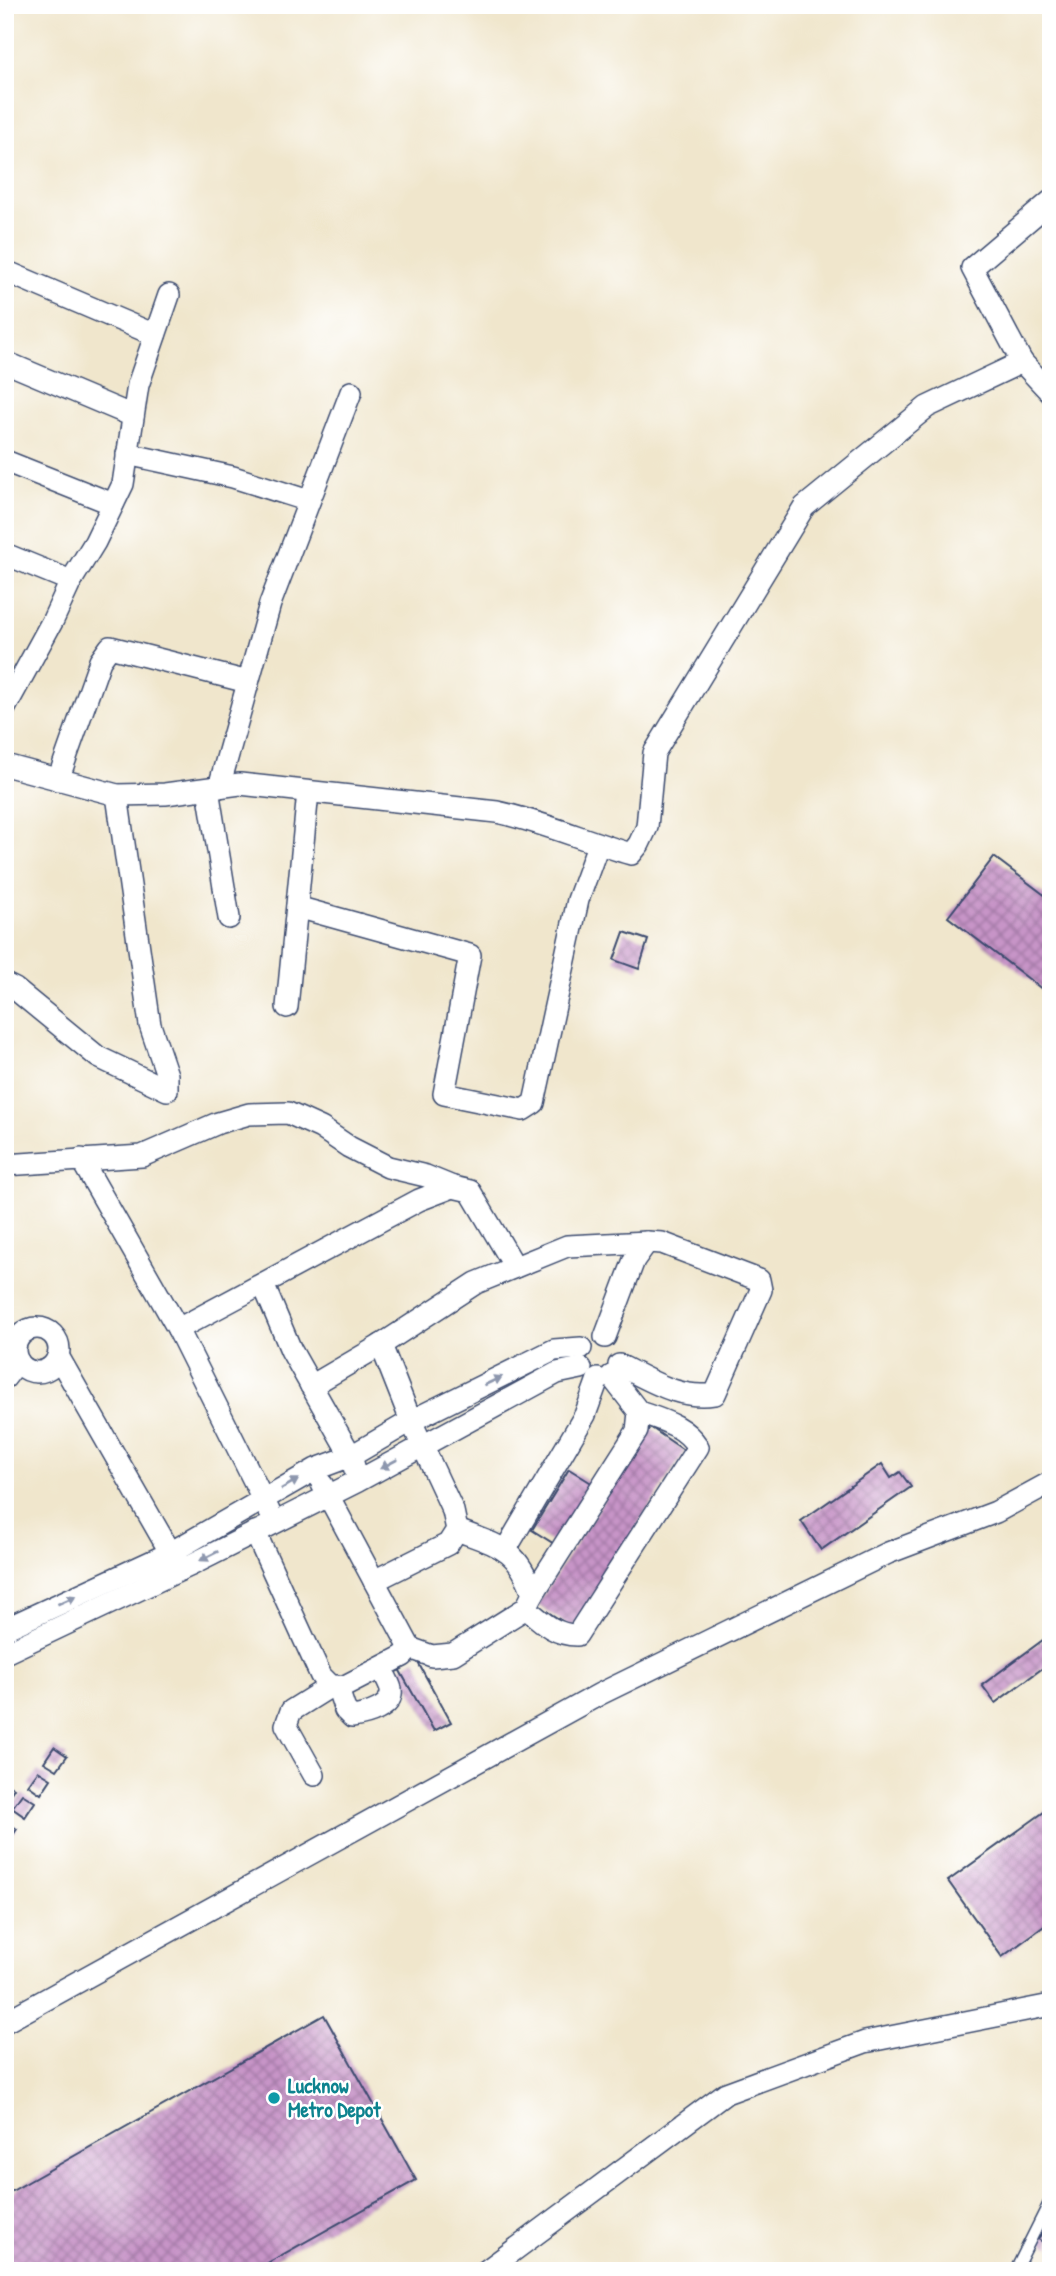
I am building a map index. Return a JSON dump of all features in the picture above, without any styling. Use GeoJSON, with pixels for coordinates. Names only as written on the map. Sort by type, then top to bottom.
{"type":"FeatureCollection","features":[{"type":"Feature","properties":{"kind":"street"},"geometry":{"type":"LineString","coordinates":[[1051,201],[972,268],[1022,362],[1051,393]]}},
{"type":"Feature","properties":{"kind":"street"},"geometry":{"type":"LineString","coordinates":[[5,271],[155,335]]}},
{"type":"Feature","properties":{"kind":"street"},"geometry":{"type":"LineString","coordinates":[[5,708],[71,581],[95,542],[123,484],[138,385],[169,295]]}},
{"type":"Feature","properties":{"kind":"street"},"geometry":{"type":"LineString","coordinates":[[5,362],[133,416]]}},
{"type":"Feature","properties":{"kind":"street"},"geometry":{"type":"LineString","coordinates":[[5,765],[117,795],[165,794],[240,785],[497,812],[533,820],[597,845],[631,854],[647,827],[654,754],[804,507],[927,407],[1022,362]]}},
{"type":"Feature","properties":{"kind":"street"},"geometry":{"type":"LineString","coordinates":[[229,918],[214,788],[270,604],[351,392]]}},
{"type":"Feature","properties":{"kind":"street"},"geometry":{"type":"LineString","coordinates":[[127,454],[233,477],[309,501]]}},
{"type":"Feature","properties":{"kind":"street"},"geometry":{"type":"LineString","coordinates":[[5,461],[113,504]]}},
{"type":"Feature","properties":{"kind":"street"},"geometry":{"type":"LineString","coordinates":[[5,554],[71,581]]}},
{"type":"Feature","properties":{"kind":"street"},"geometry":{"type":"LineString","coordinates":[[58,780],[100,661],[110,647],[248,682]]}},
{"type":"Feature","properties":{"kind":"street"},"geometry":{"type":"LineString","coordinates":[[287,1007],[308,792]]}},
{"type":"Feature","properties":{"kind":"street"},"geometry":{"type":"LineString","coordinates":[[5,984],[15,989],[98,1057],[160,1089],[167,1090],[167,1076],[150,1025],[117,795]]}},
{"type":"Feature","properties":{"kind":"street"},"geometry":{"type":"LineString","coordinates":[[297,907],[470,956],[444,1094],[523,1110],[534,1104],[578,900],[597,845]]}},
{"type":"Feature","properties":{"kind":"street"},"geometry":{"type":"LineString","coordinates":[[5,1165],[142,1156],[218,1123],[249,1114],[288,1113],[321,1128],[349,1147],[388,1167],[426,1175],[470,1192],[515,1267]]}},
{"type":"Feature","properties":{"kind":"street"},"geometry":{"type":"LineString","coordinates":[[81,1159],[178,1329],[275,1522]]}},
{"type":"Feature","properties":{"kind":"street"},"geometry":{"type":"LineString","coordinates":[[178,1329],[419,1200],[453,1187]]}},
{"type":"Feature","properties":{"kind":"street"},"geometry":{"type":"LineString","coordinates":[[605,1337],[634,1260],[647,1242]]}},
{"type":"Feature","properties":{"kind":"street"},"geometry":{"type":"LineString","coordinates":[[176,1561],[262,1500],[316,1469],[351,1456],[411,1421],[554,1350],[678,1394],[715,1394],[761,1290],[758,1280],[662,1243],[567,1247],[476,1283],[381,1345],[311,1386]]}},
{"type":"Feature","properties":{"kind":"street"},"geometry":{"type":"LineString","coordinates":[[263,1284],[291,1350],[351,1456],[358,1481]]}},
{"type":"Feature","properties":{"kind":"street"},"geometry":{"type":"LineString","coordinates":[[58,1356],[50,1368],[36,1372],[22,1367],[12,1369],[17,1340],[27,1330],[41,1328],[54,1335],[58,1341],[58,1356],[176,1561]]}},
{"type":"Feature","properties":{"kind":"street"},"geometry":{"type":"LineString","coordinates":[[5,1654],[104,1595],[176,1561],[255,1532],[358,1481],[557,1373],[598,1367],[619,1351],[616,1345],[605,1337],[591,1339],[598,1367],[639,1412],[671,1423],[690,1434],[698,1447],[577,1635],[564,1635],[551,1629],[529,1601],[526,1570],[506,1549],[457,1530]]}},
{"type":"Feature","properties":{"kind":"street"},"geometry":{"type":"LineString","coordinates":[[374,1581],[448,1544],[457,1530],[449,1500],[411,1421],[381,1345]]}},
{"type":"Feature","properties":{"kind":"street"},"geometry":{"type":"LineString","coordinates":[[506,1549],[585,1415],[598,1367]]}},
{"type":"Feature","properties":{"kind":"street"},"geometry":{"type":"LineString","coordinates":[[316,1469],[410,1648],[432,1656],[453,1654],[529,1601],[637,1431],[639,1412]]}},
{"type":"Feature","properties":{"kind":"street"},"geometry":{"type":"LineString","coordinates":[[5,2022],[600,1694],[888,1553],[996,1512],[1051,1482]]}},
{"type":"Feature","properties":{"kind":"street"},"geometry":{"type":"LineString","coordinates":[[255,1532],[321,1676],[334,1686],[345,1710],[352,1717],[370,1714],[388,1701],[391,1690],[381,1668]]}},
{"type":"Feature","properties":{"kind":"street"},"geometry":{"type":"LineString","coordinates":[[5,1629],[104,1595]]}},
{"type":"Feature","properties":{"kind":"street"},"geometry":{"type":"LineString","coordinates":[[314,1776],[286,1725],[290,1711],[334,1686],[343,1687],[403,1657],[410,1648]]}},
{"type":"Feature","properties":{"kind":"street"},"geometry":{"type":"LineString","coordinates":[[486,2271],[726,2093],[865,2042],[1051,2004]]}},
{"type":"Feature","properties":{"kind":"lane"},"geometry":{"type":"LineString","coordinates":[[1014,2271],[1051,2199]]}},
{"type":"Feature","properties":{"kind":"building"},"geometry":{"type":"Polygon","coordinates":[[[994,857],[1051,900],[1051,996],[948,917],[994,857]]]}},
{"type":"Feature","properties":{"kind":"building"},"geometry":{"type":"Polygon","coordinates":[[[624,932],[648,940],[639,969],[614,960],[624,932]]]}},
{"type":"Feature","properties":{"kind":"building"},"geometry":{"type":"Polygon","coordinates":[[[650,1427],[685,1451],[573,1628],[537,1605],[650,1427]]]}},
{"type":"Feature","properties":{"kind":"building"},"geometry":{"type":"Polygon","coordinates":[[[882,1464],[891,1478],[900,1472],[911,1487],[821,1550],[801,1521],[882,1464]]]}},
{"type":"Feature","properties":{"kind":"building"},"geometry":{"type":"Polygon","coordinates":[[[569,1469],[593,1484],[556,1545],[532,1530],[569,1469]]]}},
{"type":"Feature","properties":{"kind":"building"},"geometry":{"type":"Polygon","coordinates":[[[1051,1634],[1051,1662],[995,1703],[982,1685],[1051,1634]]]}},
{"type":"Feature","properties":{"kind":"building"},"geometry":{"type":"Polygon","coordinates":[[[416,1659],[451,1722],[434,1731],[399,1669],[416,1659]]]}},
{"type":"Feature","properties":{"kind":"building"},"geometry":{"type":"Polygon","coordinates":[[[54,1747],[67,1756],[57,1770],[44,1762],[54,1747]]]}},
{"type":"Feature","properties":{"kind":"building"},"geometry":{"type":"Polygon","coordinates":[[[38,1771],[51,1779],[41,1794],[28,1785],[38,1771]]]}},
{"type":"Feature","properties":{"kind":"building"},"geometry":{"type":"Polygon","coordinates":[[[5,1782],[14,1788],[5,1802],[5,1782]]]}},
{"type":"Feature","properties":{"kind":"building"},"geometry":{"type":"Polygon","coordinates":[[[22,1794],[35,1802],[25,1817],[12,1808],[22,1794]]]}},
{"type":"Feature","properties":{"kind":"building"},"geometry":{"type":"Polygon","coordinates":[[[1051,1807],[1051,1921],[1002,1957],[948,1881],[1051,1807]]]}},
{"type":"Feature","properties":{"kind":"building"},"geometry":{"type":"Polygon","coordinates":[[[5,1821],[17,1829],[7,1844],[5,1842],[5,1821]]]}},
{"type":"Feature","properties":{"kind":"building","name":"Lucknow Metro Depot"},"geometry":{"type":"Polygon","coordinates":[[[324,2015],[416,2180],[253,2271],[5,2271],[5,2195],[324,2015]]]}},
{"type":"Feature","properties":{"kind":"building"},"geometry":{"type":"Polygon","coordinates":[[[1051,2220],[1051,2247],[1038,2239],[1051,2220]]]}},
{"type":"Feature","properties":{"kind":"place","name":"Lucknow Metro Depot"},"geometry":{"type":"Point","coordinates":[274,2098]}}]}
